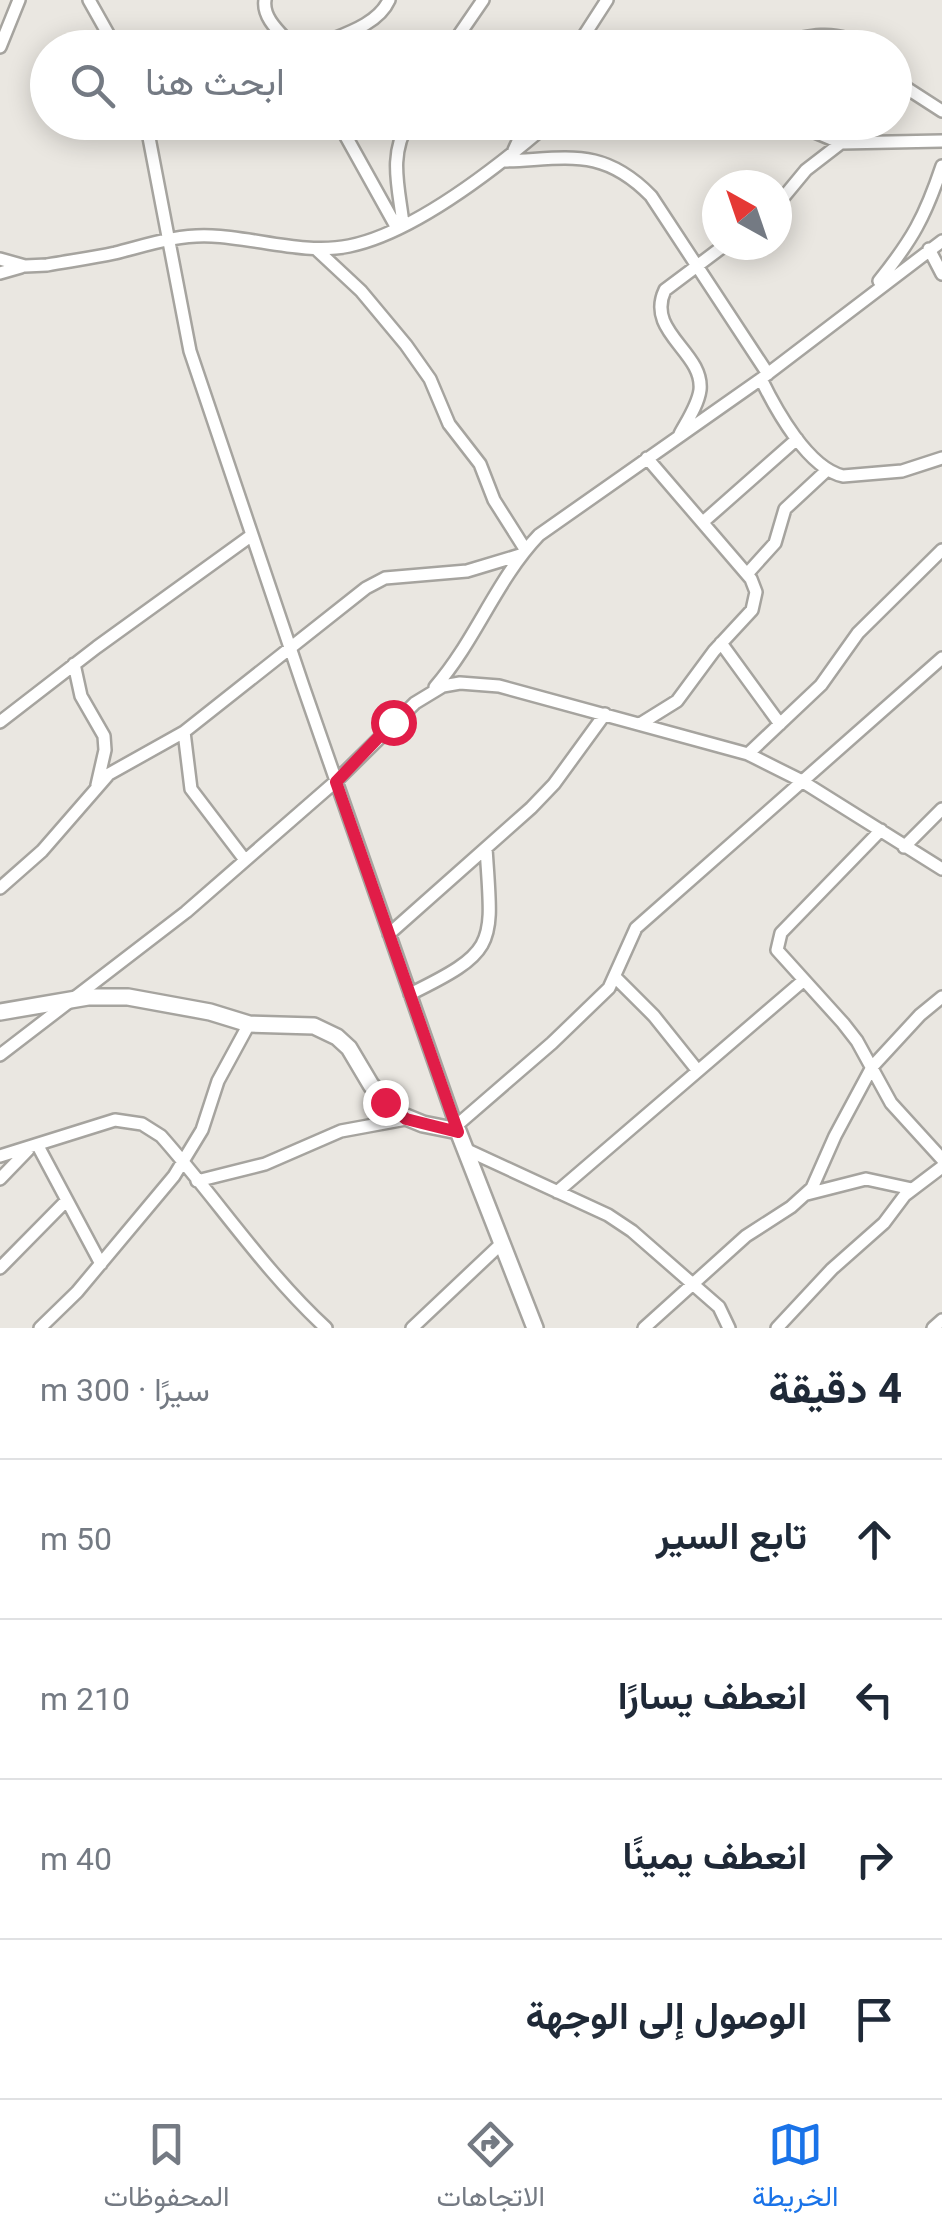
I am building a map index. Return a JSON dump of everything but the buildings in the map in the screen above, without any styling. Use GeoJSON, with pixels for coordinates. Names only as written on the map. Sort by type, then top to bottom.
{"type":"FeatureCollection","features":[{"type":"Feature","properties":{"kind":"street"},"geometry":{"type":"LineString","coordinates":[[0,47],[19,0]]}},
{"type":"Feature","properties":{"kind":"street"},"geometry":{"type":"LineString","coordinates":[[89,0],[106,30]]}},
{"type":"Feature","properties":{"kind":"street"},"geometry":{"type":"LineString","coordinates":[[265,0],[263,9],[278,30]]}},
{"type":"Feature","properties":{"kind":"street"},"geometry":{"type":"LineString","coordinates":[[352,30],[380,14],[389,0]]}},
{"type":"Feature","properties":{"kind":"street"},"geometry":{"type":"LineString","coordinates":[[462,30],[483,0]]}},
{"type":"Feature","properties":{"kind":"street"},"geometry":{"type":"LineString","coordinates":[[587,30],[606,0]]}},
{"type":"Feature","properties":{"kind":"street"},"geometry":{"type":"LineString","coordinates":[[912,91],[942,102]]}},
{"type":"Feature","properties":{"kind":"street"},"geometry":{"type":"LineString","coordinates":[[912,91],[942,111]]}},
{"type":"Feature","properties":{"kind":"street"},"geometry":{"type":"LineString","coordinates":[[153,140],[190,351],[457,1129],[535,1328]]}},
{"type":"Feature","properties":{"kind":"street"},"geometry":{"type":"LineString","coordinates":[[349,140],[400,226]]}},
{"type":"Feature","properties":{"kind":"street"},"geometry":{"type":"LineString","coordinates":[[400,140],[395,159],[400,226]]}},
{"type":"Feature","properties":{"kind":"street"},"geometry":{"type":"LineString","coordinates":[[508,157],[517,140]]}},
{"type":"Feature","properties":{"kind":"street"},"geometry":{"type":"LineString","coordinates":[[0,274],[170,238],[212,236],[316,249],[349,246],[400,226],[528,140]]}},
{"type":"Feature","properties":{"kind":"street"},"geometry":{"type":"LineString","coordinates":[[834,140],[942,140]]}},
{"type":"Feature","properties":{"kind":"street"},"geometry":{"type":"LineString","coordinates":[[792,187],[806,170],[841,143]]}},
{"type":"Feature","properties":{"kind":"street"},"geometry":{"type":"LineString","coordinates":[[508,157],[590,158],[621,170],[651,196],[764,376],[797,439],[826,470],[843,476],[902,471],[942,458]]}},
{"type":"Feature","properties":{"kind":"street"},"geometry":{"type":"LineString","coordinates":[[867,296],[911,242],[942,166]]}},
{"type":"Feature","properties":{"kind":"street"},"geometry":{"type":"LineString","coordinates":[[0,1055],[186,912],[336,782],[393,722],[432,690],[466,648],[522,552],[569,511],[764,376],[942,241]]}},
{"type":"Feature","properties":{"kind":"street"},"geometry":{"type":"LineString","coordinates":[[316,249],[360,292],[422,368],[449,424],[480,464],[522,552]]}},
{"type":"Feature","properties":{"kind":"street"},"geometry":{"type":"LineString","coordinates":[[930,249],[942,274]]}},
{"type":"Feature","properties":{"kind":"street"},"geometry":{"type":"LineString","coordinates":[[0,259],[26,266]]}},
{"type":"Feature","properties":{"kind":"street"},"geometry":{"type":"LineString","coordinates":[[679,436],[700,394],[700,384],[698,373],[663,324],[660,301],[665,290],[703,260]]}},
{"type":"Feature","properties":{"kind":"street"},"geometry":{"type":"LineString","coordinates":[[703,522],[797,439]]}},
{"type":"Feature","properties":{"kind":"street"},"geometry":{"type":"LineString","coordinates":[[640,724],[677,701],[752,610],[756,592],[747,574],[648,458]]}},
{"type":"Feature","properties":{"kind":"street"},"geometry":{"type":"LineString","coordinates":[[747,574],[775,543],[785,509],[826,470]]}},
{"type":"Feature","properties":{"kind":"street"},"geometry":{"type":"LineString","coordinates":[[0,722],[252,535]]}},
{"type":"Feature","properties":{"kind":"street"},"geometry":{"type":"LineString","coordinates":[[748,754],[821,685],[858,633],[942,550]]}},
{"type":"Feature","properties":{"kind":"street"},"geometry":{"type":"LineString","coordinates":[[0,888],[42,851],[97,785],[120,765],[164,746],[184,732],[376,581],[466,571],[522,552]]}},
{"type":"Feature","properties":{"kind":"street"},"geometry":{"type":"LineString","coordinates":[[721,643],[780,724]]}},
{"type":"Feature","properties":{"kind":"street"},"geometry":{"type":"LineString","coordinates":[[74,664],[80,696],[104,736],[97,785]]}},
{"type":"Feature","properties":{"kind":"street"},"geometry":{"type":"LineString","coordinates":[[457,1129],[609,988],[636,928],[800,780],[940,666]]}},
{"type":"Feature","properties":{"kind":"street"},"geometry":{"type":"LineString","coordinates":[[432,690],[460,683],[499,686],[748,754],[800,780],[942,869]]}},
{"type":"Feature","properties":{"kind":"street"},"geometry":{"type":"LineString","coordinates":[[389,934],[554,784],[606,714]]}},
{"type":"Feature","properties":{"kind":"street"},"geometry":{"type":"LineString","coordinates":[[184,732],[191,790],[245,860]]}},
{"type":"Feature","properties":{"kind":"street"},"geometry":{"type":"LineString","coordinates":[[904,847],[942,809]]}},
{"type":"Feature","properties":{"kind":"street"},"geometry":{"type":"LineString","coordinates":[[785,1326],[832,1269],[942,1163],[892,1103],[857,1041],[777,950],[777,941],[881,830]]}},
{"type":"Feature","properties":{"kind":"street"},"geometry":{"type":"LineString","coordinates":[[410,994],[462,969],[481,950],[488,920],[486,848]]}},
{"type":"Feature","properties":{"kind":"street"},"geometry":{"type":"LineString","coordinates":[[615,977],[654,1016],[698,1072]]}},
{"type":"Feature","properties":{"kind":"street"},"geometry":{"type":"LineString","coordinates":[[557,1192],[804,980]]}},
{"type":"Feature","properties":{"kind":"street"},"geometry":{"type":"LineString","coordinates":[[0,1012],[71,999],[128,997],[210,1012],[249,1024],[324,1029],[349,1048],[385,1102],[406,1119]]}},
{"type":"Feature","properties":{"kind":"street"},"geometry":{"type":"LineString","coordinates":[[806,1194],[872,1067],[920,1014],[942,997]]}},
{"type":"Feature","properties":{"kind":"street"},"geometry":{"type":"LineString","coordinates":[[40,1328],[157,1199],[182,1163],[202,1130],[218,1081],[249,1024]]}},
{"type":"Feature","properties":{"kind":"street"},"geometry":{"type":"LineString","coordinates":[[197,1181],[264,1164],[341,1132],[406,1119],[457,1129]]}},
{"type":"Feature","properties":{"kind":"street"},"geometry":{"type":"LineString","coordinates":[[0,1156],[115,1120],[142,1124],[161,1136],[278,1275],[298,1305],[326,1328]]}},
{"type":"Feature","properties":{"kind":"street"},"geometry":{"type":"LineString","coordinates":[[0,1178],[33,1148]]}},
{"type":"Feature","properties":{"kind":"street"},"geometry":{"type":"LineString","coordinates":[[33,1148],[101,1264]]}},
{"type":"Feature","properties":{"kind":"street"},"geometry":{"type":"LineString","coordinates":[[465,1149],[608,1215],[632,1231],[719,1307],[729,1328]]}},
{"type":"Feature","properties":{"kind":"street"},"geometry":{"type":"LineString","coordinates":[[644,1328],[746,1236],[806,1194],[866,1179],[912,1189]]}},
{"type":"Feature","properties":{"kind":"street"},"geometry":{"type":"LineString","coordinates":[[0,1268],[66,1200]]}},
{"type":"Feature","properties":{"kind":"street"},"geometry":{"type":"LineString","coordinates":[[412,1328],[502,1243]]}},
{"type":"Feature","properties":{"kind":"street"},"geometry":{"type":"LineString","coordinates":[[933,1328],[942,1320]]}},
{"type":"Feature","properties":{"kind":"route"},"geometry":{"type":"LineString","coordinates":[[385,1102],[406,1119],[458,1132],[336,782],[393,722]]}}]}
